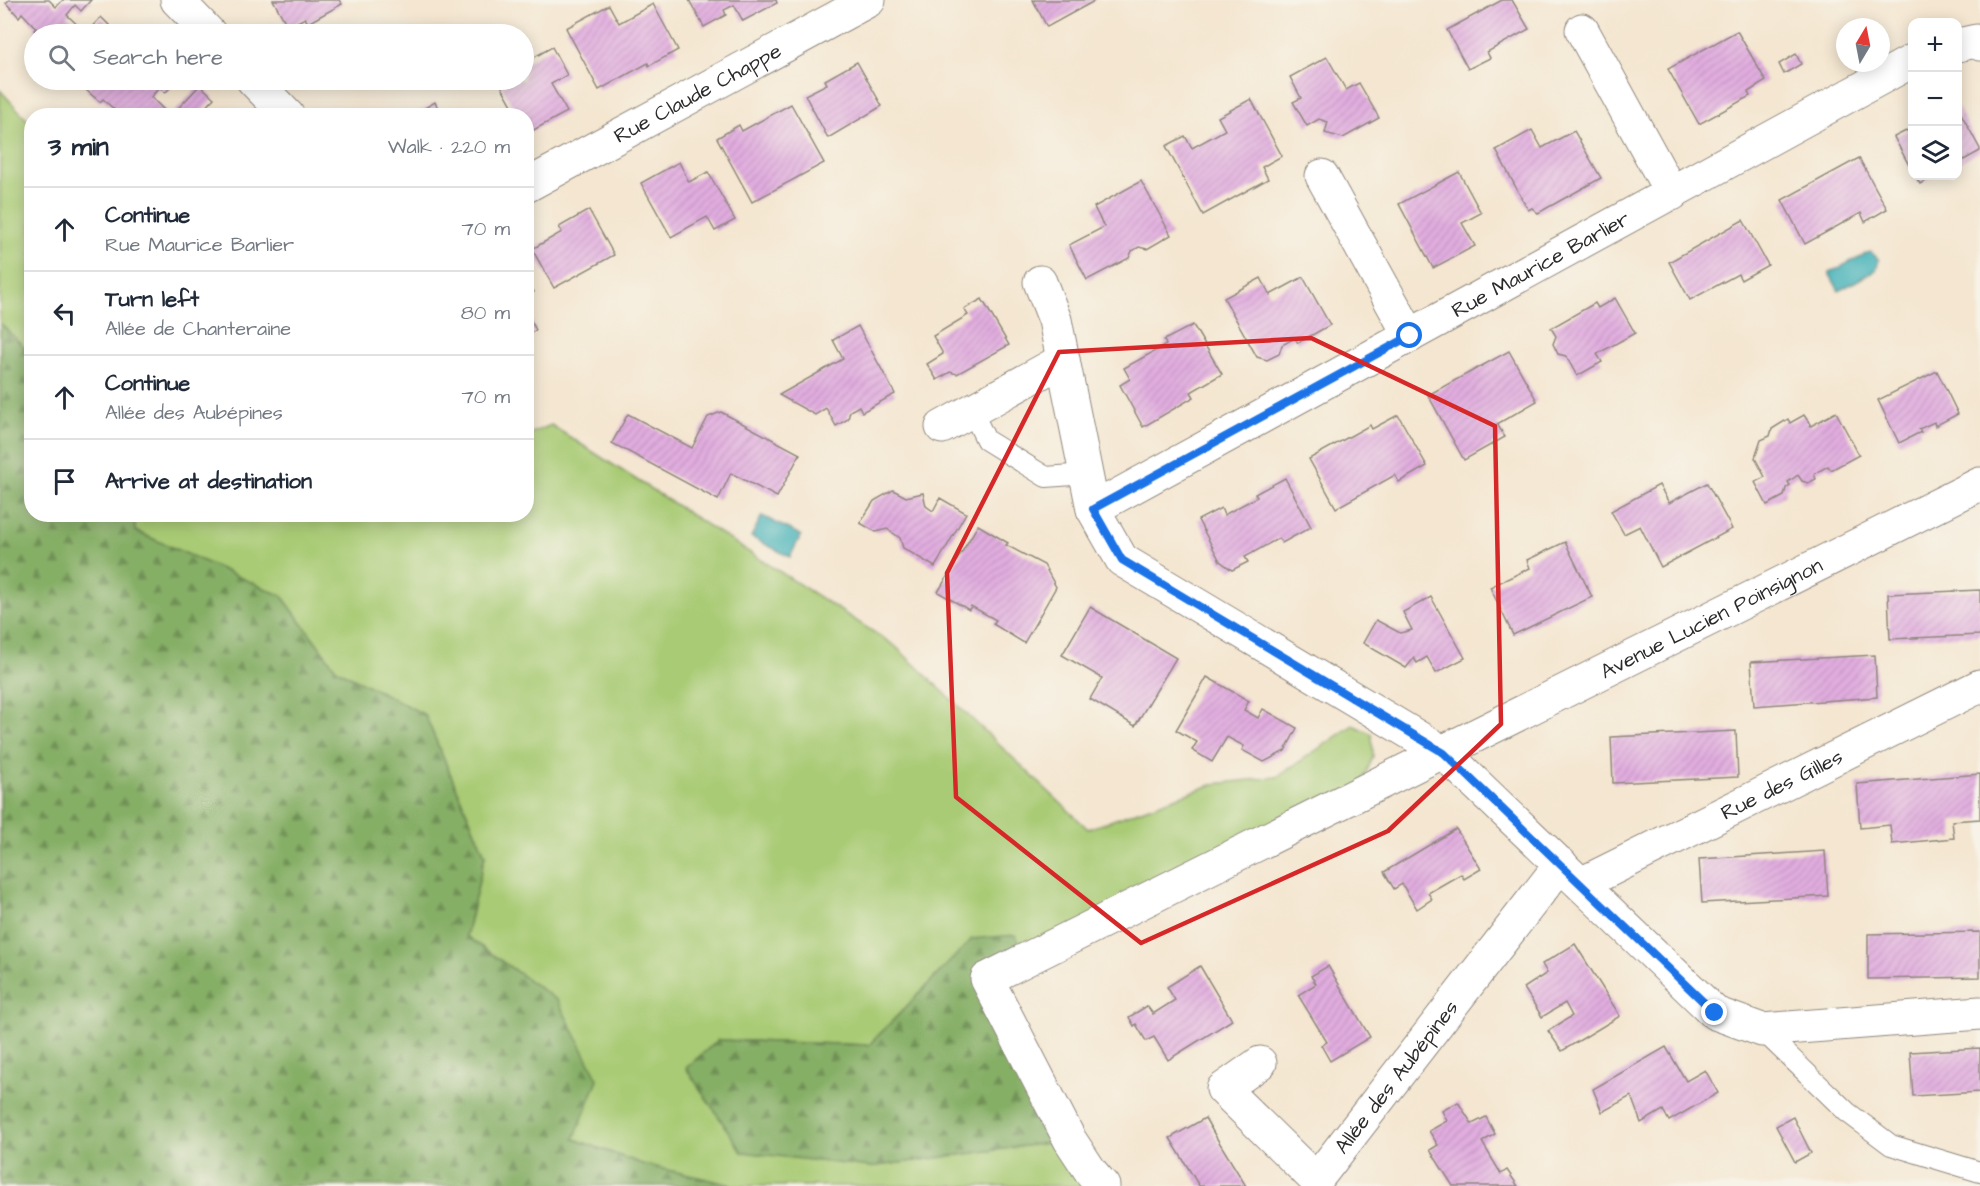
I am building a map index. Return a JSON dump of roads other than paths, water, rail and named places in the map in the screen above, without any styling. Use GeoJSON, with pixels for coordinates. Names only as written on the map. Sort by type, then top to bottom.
{"type":"FeatureCollection","features":[{"type":"Feature","properties":{"kind":"street"},"geometry":{"type":"LineString","coordinates":[[177,0],[200,24]]}},
{"type":"Feature","properties":{"kind":"street","name":"Rue Claude Chappe"},"geometry":{"type":"LineString","coordinates":[[534,182],[869,0]]}},
{"type":"Feature","properties":{"kind":"street"},"geometry":{"type":"LineString","coordinates":[[1582,30],[1672,194]]}},
{"type":"Feature","properties":{"kind":"street"},"geometry":{"type":"LineString","coordinates":[[1962,44],[1976,42],[1980,44]]}},
{"type":"Feature","properties":{"kind":"street","name":"Rue Maurice Barlier"},"geometry":{"type":"LineString","coordinates":[[1093,509],[1908,63]]}},
{"type":"Feature","properties":{"kind":"street"},"geometry":{"type":"LineString","coordinates":[[263,90],[280,108]]}},
{"type":"Feature","properties":{"kind":"street"},"geometry":{"type":"LineString","coordinates":[[1322,176],[1410,336]]}},
{"type":"Feature","properties":{"kind":"street"},"geometry":{"type":"LineString","coordinates":[[1040,282],[1055,320],[1093,509],[1122,560],[1444,753],[1715,1013],[1762,1030],[1980,1013]]}},
{"type":"Feature","properties":{"kind":"street"},"geometry":{"type":"LineString","coordinates":[[942,428],[1063,360]]}},
{"type":"Feature","properties":{"kind":"street","name":"Avenue Lucien Poinsignon"},"geometry":{"type":"LineString","coordinates":[[1097,1179],[1070,1140],[987,979],[1980,484]]}},
{"type":"Feature","properties":{"kind":"street","name":"Rue des Gilles"},"geometry":{"type":"LineString","coordinates":[[1571,874],[1980,686]]}},
{"type":"Feature","properties":{"kind":"street","name":"Allée des Aubépines"},"geometry":{"type":"LineString","coordinates":[[1260,1063],[1223,1089],[1316,1180],[1571,874]]}},
{"type":"Feature","properties":{"kind":"lane"},"geometry":{"type":"LineString","coordinates":[[972,411],[986,440],[1046,477],[1086,474]]}},
{"type":"Feature","properties":{"kind":"lane"},"geometry":{"type":"LineString","coordinates":[[1762,1030],[1847,1112],[1891,1145],[1980,1172]]}},
{"type":"Feature","properties":{"kind":"water"},"geometry":{"type":"Polygon","coordinates":[[[1871,252],[1879,260],[1876,270],[1839,291],[1829,273],[1871,252]]]}},
{"type":"Feature","properties":{"kind":"water"},"geometry":{"type":"Polygon","coordinates":[[[762,516],[801,535],[790,557],[751,537],[762,516]]]}}]}
